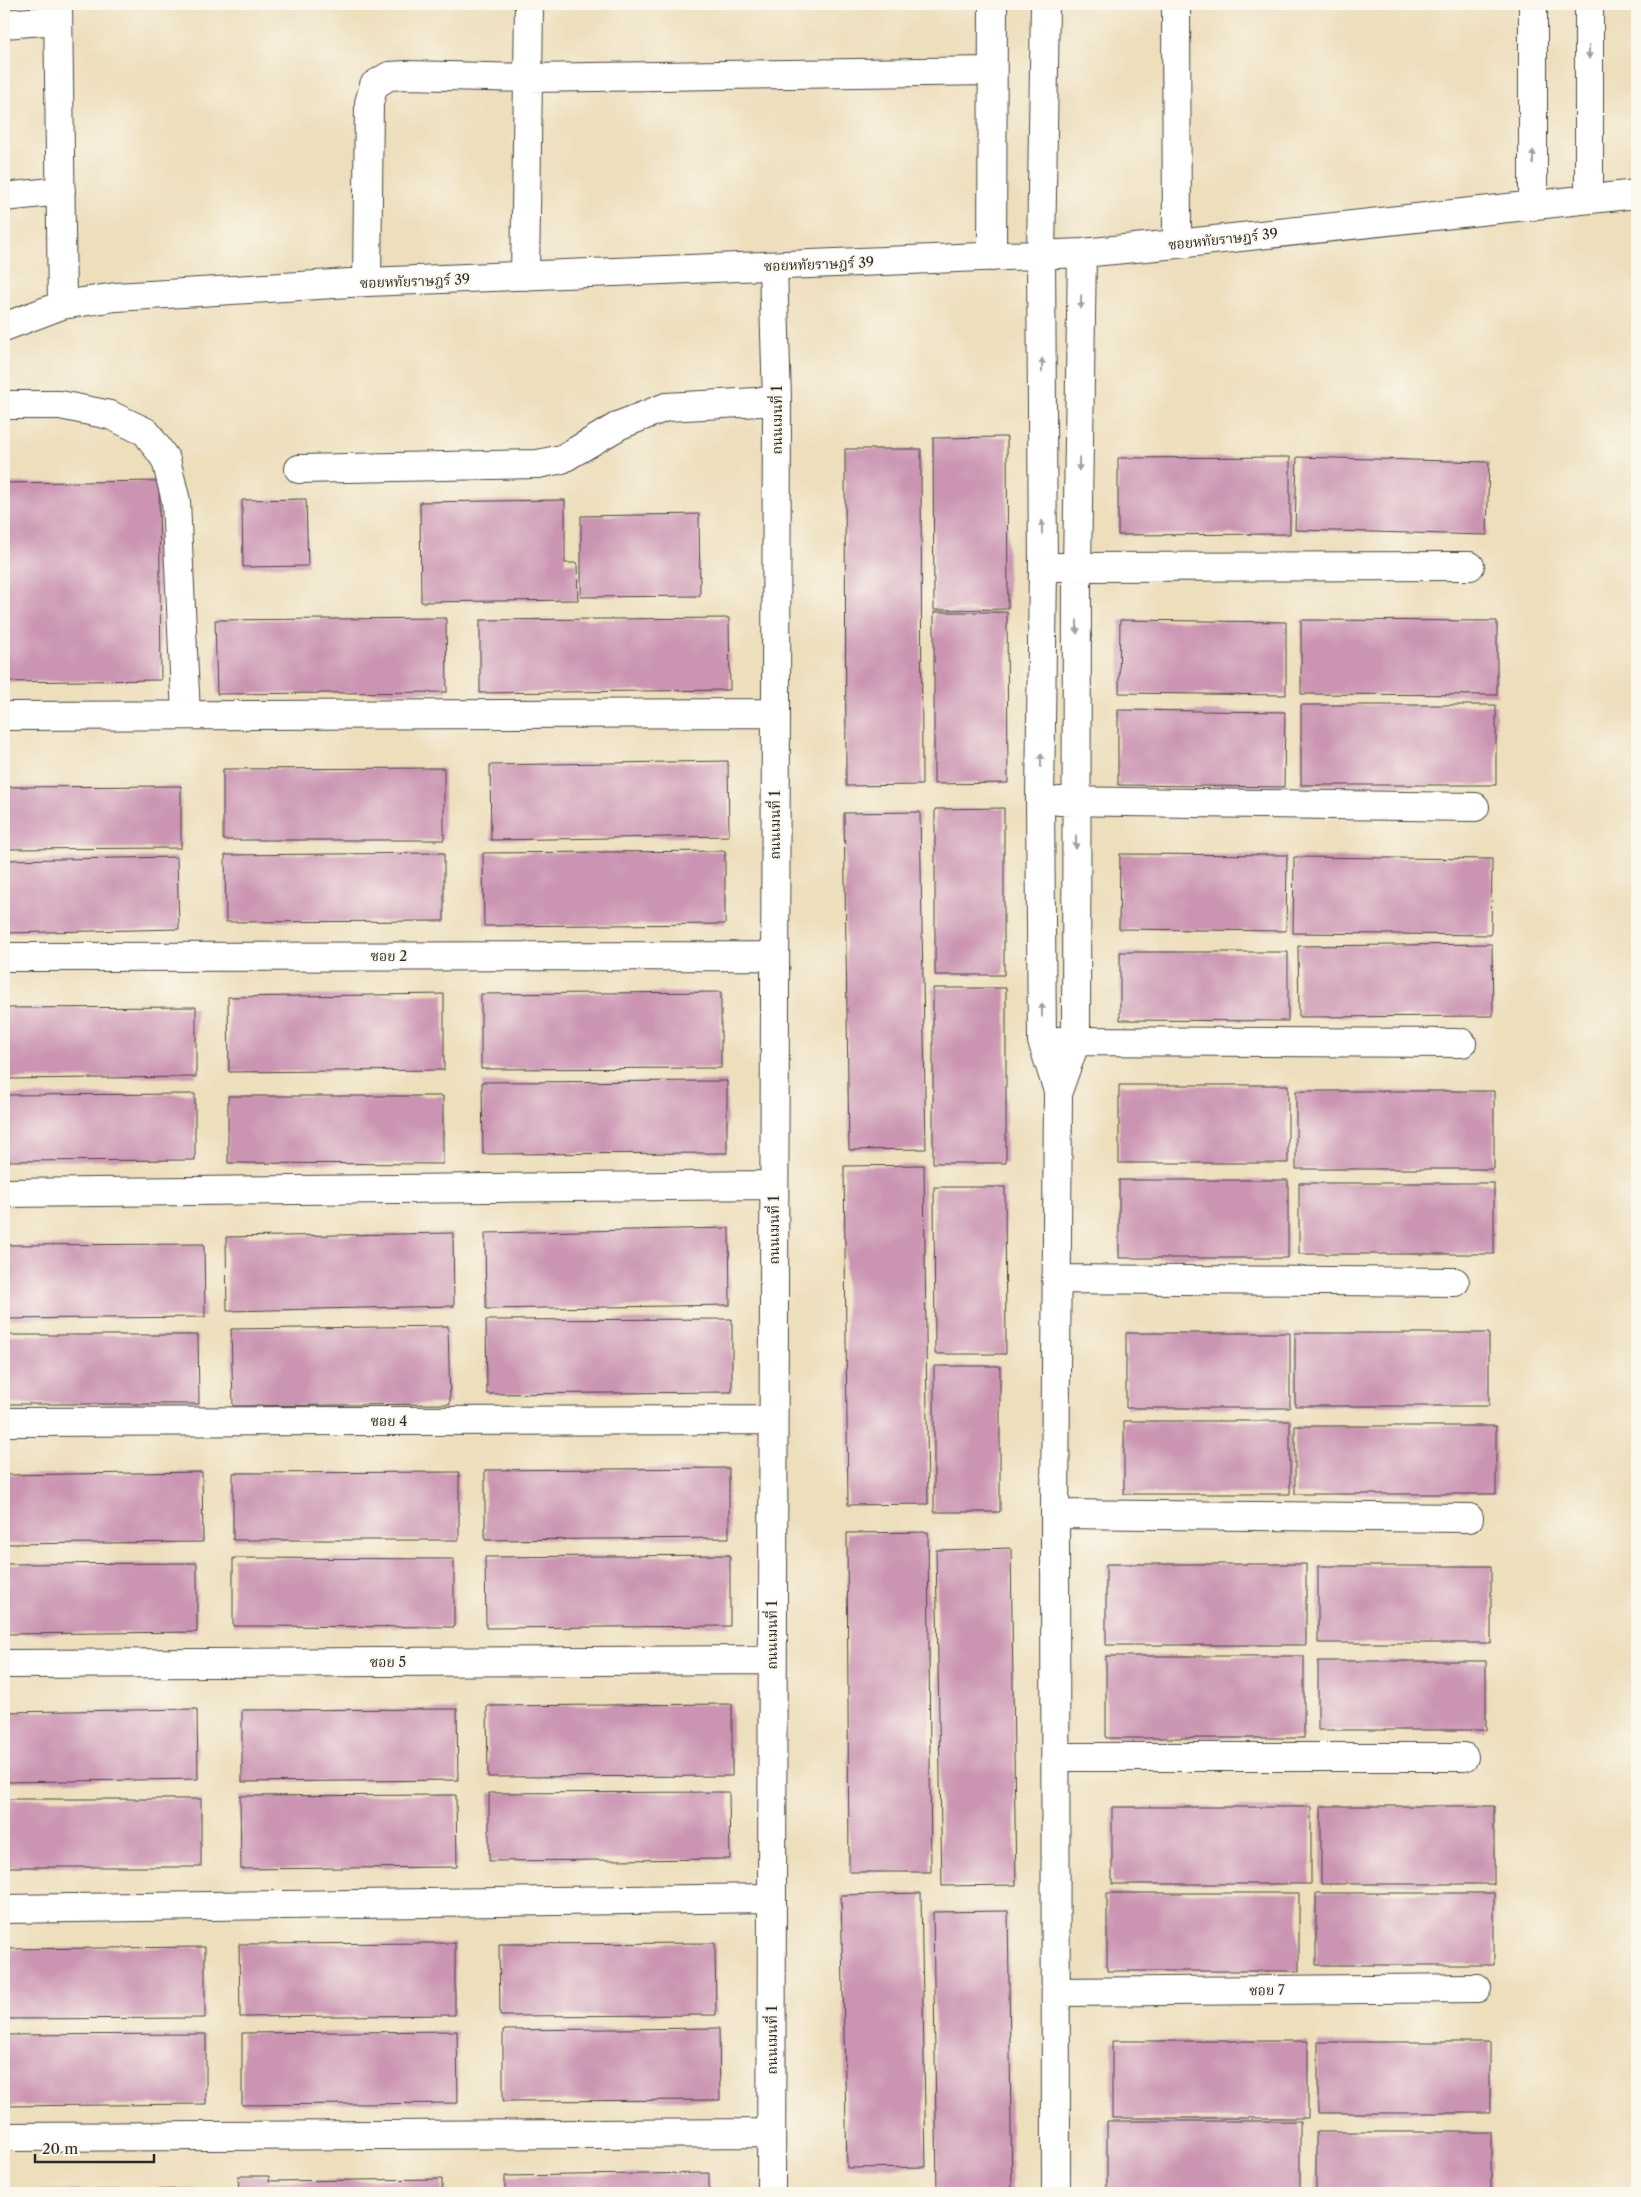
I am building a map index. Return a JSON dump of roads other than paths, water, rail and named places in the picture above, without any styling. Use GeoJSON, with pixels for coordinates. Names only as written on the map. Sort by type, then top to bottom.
{"type":"FeatureCollection","features":[{"type":"Feature","properties":{"kind":"street"},"geometry":{"type":"LineString","coordinates":[[525,276],[529,4]]}},
{"type":"Feature","properties":{"kind":"street"},"geometry":{"type":"LineString","coordinates":[[992,258],[993,4]]}},
{"type":"Feature","properties":{"kind":"street"},"geometry":{"type":"LineString","coordinates":[[1045,4],[1041,255],[1043,567],[1040,800],[1042,1041],[1058,1091],[1055,1514],[1057,1756],[1056,2193]]}},
{"type":"Feature","properties":{"kind":"street"},"geometry":{"type":"LineString","coordinates":[[1176,4],[1177,244]]}},
{"type":"Feature","properties":{"kind":"street"},"geometry":{"type":"LineString","coordinates":[[1533,4],[1533,206]]}},
{"type":"Feature","properties":{"kind":"street"},"geometry":{"type":"LineString","coordinates":[[1589,4],[1589,199]]}},
{"type":"Feature","properties":{"kind":"street"},"geometry":{"type":"LineString","coordinates":[[4,24],[58,12],[62,305]]}},
{"type":"Feature","properties":{"kind":"street"},"geometry":{"type":"LineString","coordinates":[[367,282],[369,103],[374,85],[389,76],[528,78],[992,71]]}},
{"type":"Feature","properties":{"kind":"street"},"geometry":{"type":"LineString","coordinates":[[4,198],[61,191]]}},
{"type":"Feature","properties":{"kind":"street","name":"ซอยหทัยราษฎร์ 39"},"geometry":{"type":"LineString","coordinates":[[4,327],[62,305],[116,297],[367,282],[1082,253],[1637,194]]}},
{"type":"Feature","properties":{"kind":"street"},"geometry":{"type":"LineString","coordinates":[[1058,1091],[1076,1041],[1077,567],[1082,253]]}},
{"type":"Feature","properties":{"kind":"street","name":"ถนนเมนที่ 1"},"geometry":{"type":"LineString","coordinates":[[771,2193],[771,1660],[777,401],[773,266]]}},
{"type":"Feature","properties":{"kind":"street"},"geometry":{"type":"LineString","coordinates":[[299,469],[538,464],[562,459],[620,425],[666,407],[777,401]]}},
{"type":"Feature","properties":{"kind":"street"},"geometry":{"type":"LineString","coordinates":[[4,405],[60,405],[110,415],[146,432],[166,460],[176,501],[186,715]]}},
{"type":"Feature","properties":{"kind":"street"},"geometry":{"type":"LineString","coordinates":[[1043,567],[1470,566]]}},
{"type":"Feature","properties":{"kind":"street"},"geometry":{"type":"LineString","coordinates":[[4,716],[776,713]]}},
{"type":"Feature","properties":{"kind":"street"},"geometry":{"type":"LineString","coordinates":[[1040,800],[1474,807]]}},
{"type":"Feature","properties":{"kind":"street","name":"ซอย 2"},"geometry":{"type":"LineString","coordinates":[[4,957],[775,956]]}},
{"type":"Feature","properties":{"kind":"street"},"geometry":{"type":"LineString","coordinates":[[1042,1041],[1462,1043]]}},
{"type":"Feature","properties":{"kind":"street"},"geometry":{"type":"LineString","coordinates":[[4,1193],[774,1186]]}},
{"type":"Feature","properties":{"kind":"street"},"geometry":{"type":"LineString","coordinates":[[1056,1279],[1455,1282]]}},
{"type":"Feature","properties":{"kind":"street","name":"ซอย 4"},"geometry":{"type":"LineString","coordinates":[[4,1422],[773,1420]]}},
{"type":"Feature","properties":{"kind":"street"},"geometry":{"type":"LineString","coordinates":[[1055,1514],[1469,1518]]}},
{"type":"Feature","properties":{"kind":"street","name":"ซอย 5"},"geometry":{"type":"LineString","coordinates":[[4,1664],[771,1660]]}},
{"type":"Feature","properties":{"kind":"street"},"geometry":{"type":"LineString","coordinates":[[1057,1756],[1464,1756]]}},
{"type":"Feature","properties":{"kind":"street"},"geometry":{"type":"LineString","coordinates":[[4,1909],[772,1898]]}},
{"type":"Feature","properties":{"kind":"street","name":"ซอย 7"},"geometry":{"type":"LineString","coordinates":[[1057,1992],[1477,1988]]}},
{"type":"Feature","properties":{"kind":"street"},"geometry":{"type":"LineString","coordinates":[[4,2137],[771,2133]]}}]}
